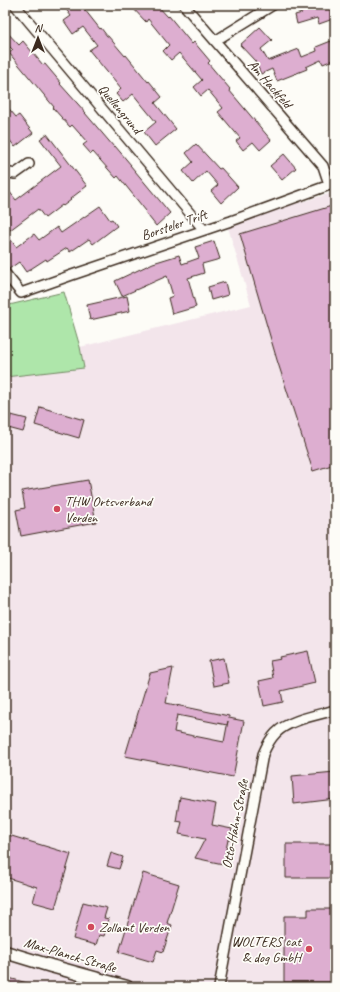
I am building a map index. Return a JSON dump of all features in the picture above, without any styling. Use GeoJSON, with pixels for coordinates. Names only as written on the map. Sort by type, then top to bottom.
{"type":"FeatureCollection","features":[{"type":"Feature","properties":{"kind":"street","name":"Quellengrund"},"geometry":{"type":"LineString","coordinates":[[15,5],[204,230]]}},
{"type":"Feature","properties":{"kind":"street","name":"Am Hackfeld"},"geometry":{"type":"LineString","coordinates":[[184,5],[323,166],[332,183]]}},
{"type":"Feature","properties":{"kind":"street"},"geometry":{"type":"LineString","coordinates":[[215,41],[273,5]]}},
{"type":"Feature","properties":{"kind":"street"},"geometry":{"type":"LineString","coordinates":[[5,172],[16,174],[29,164]]}},
{"type":"Feature","properties":{"kind":"street","name":"Borsteler Trift"},"geometry":{"type":"LineString","coordinates":[[5,273],[21,294],[204,230],[332,183]]}},
{"type":"Feature","properties":{"kind":"street","name":"Otto-Hahn-Straße"},"geometry":{"type":"LineString","coordinates":[[219,987],[263,754],[267,744],[284,726],[335,710]]}},
{"type":"Feature","properties":{"kind":"street","name":"Max-Planck-Straße"},"geometry":{"type":"LineString","coordinates":[[5,952],[127,987]]}},
{"type":"Feature","properties":{"kind":"shaded area"},"geometry":{"type":"Polygon","coordinates":[[[335,192],[335,987],[5,987],[5,377],[84,368],[80,347],[251,305],[227,224],[335,192]]]}},
{"type":"Feature","properties":{"kind":"green space"},"geometry":{"type":"Polygon","coordinates":[[[64,292],[80,347],[84,368],[5,377],[5,306],[64,292]]]}},
{"type":"Feature","properties":{"kind":"building"},"geometry":{"type":"Polygon","coordinates":[[[63,5],[81,5],[100,29],[101,28],[125,56],[126,55],[162,97],[155,103],[176,129],[155,146],[144,132],[156,122],[133,94],[123,102],[116,94],[121,89],[89,50],[97,45],[83,27],[73,34],[64,21],[71,16],[63,5]]]}},
{"type":"Feature","properties":{"kind":"building"},"geometry":{"type":"Polygon","coordinates":[[[130,5],[157,5],[168,17],[169,16],[192,44],[194,42],[210,61],[208,63],[271,140],[260,150],[253,142],[243,150],[236,141],[240,138],[218,112],[223,108],[208,90],[201,96],[194,87],[202,80],[179,53],[171,60],[163,51],[169,45],[148,19],[146,22],[130,5]]]}},
{"type":"Feature","properties":{"kind":"building"},"geometry":{"type":"Polygon","coordinates":[[[312,5],[329,5],[333,19],[319,24],[317,18],[297,24],[295,15],[302,13],[301,8],[312,5]]]}},
{"type":"Feature","properties":{"kind":"building"},"geometry":{"type":"Polygon","coordinates":[[[260,27],[272,40],[261,49],[268,61],[299,49],[302,57],[317,51],[316,47],[331,41],[335,50],[335,59],[323,64],[321,60],[306,67],[307,69],[277,81],[272,69],[261,74],[255,61],[240,45],[260,27]]]}},
{"type":"Feature","properties":{"kind":"building"},"geometry":{"type":"Polygon","coordinates":[[[5,30],[19,45],[23,41],[43,65],[45,64],[61,83],[60,84],[114,147],[115,146],[170,213],[156,226],[118,176],[116,178],[93,152],[91,154],[83,145],[87,142],[72,125],[70,127],[53,108],[54,107],[9,53],[13,50],[5,42],[5,30]]]}},
{"type":"Feature","properties":{"kind":"building"},"geometry":{"type":"Polygon","coordinates":[[[5,104],[16,117],[19,115],[33,133],[15,147],[5,134],[5,104]]]}},
{"type":"Feature","properties":{"kind":"building"},"geometry":{"type":"Polygon","coordinates":[[[47,134],[87,186],[70,199],[71,200],[45,218],[38,209],[6,233],[16,247],[34,234],[39,240],[57,227],[61,233],[100,206],[110,220],[112,219],[117,226],[93,244],[89,239],[70,252],[67,248],[26,272],[19,262],[9,269],[5,267],[5,186],[16,200],[61,166],[40,139],[47,134]]]}},
{"type":"Feature","properties":{"kind":"building"},"geometry":{"type":"Polygon","coordinates":[[[196,144],[238,187],[221,203],[211,191],[218,185],[206,171],[193,183],[183,171],[193,162],[186,153],[196,144]]]}},
{"type":"Feature","properties":{"kind":"building"},"geometry":{"type":"Polygon","coordinates":[[[284,154],[296,168],[282,180],[270,166],[284,154]]]}},
{"type":"Feature","properties":{"kind":"building"},"geometry":{"type":"Polygon","coordinates":[[[335,205],[335,464],[313,471],[277,360],[240,234],[335,205]]]}},
{"type":"Feature","properties":{"kind":"building"},"geometry":{"type":"Polygon","coordinates":[[[214,241],[220,259],[202,264],[204,273],[188,278],[196,307],[172,314],[168,298],[173,296],[167,276],[122,296],[115,281],[153,263],[179,255],[182,264],[199,258],[195,247],[214,241]]]}},
{"type":"Feature","properties":{"kind":"building"},"geometry":{"type":"Polygon","coordinates":[[[225,282],[228,295],[211,300],[208,287],[225,282]]]}},
{"type":"Feature","properties":{"kind":"building"},"geometry":{"type":"Polygon","coordinates":[[[127,296],[130,311],[90,320],[87,305],[127,296]]]}},
{"type":"Feature","properties":{"kind":"building"},"geometry":{"type":"Polygon","coordinates":[[[40,407],[84,420],[79,438],[35,425],[40,407]]]}},
{"type":"Feature","properties":{"kind":"building"},"geometry":{"type":"Polygon","coordinates":[[[11,415],[27,419],[23,432],[8,428],[11,415]]]}},
{"type":"Feature","properties":{"kind":"building","name":"THW Ortsverband Verden"},"geometry":{"type":"Polygon","coordinates":[[[88,480],[96,522],[21,536],[16,510],[25,508],[22,491],[88,480]]]}},
{"type":"Feature","properties":{"kind":"building"},"geometry":{"type":"Polygon","coordinates":[[[308,651],[315,683],[281,691],[283,702],[264,706],[259,681],[273,678],[270,661],[281,659],[280,657],[308,651]]]}},
{"type":"Feature","properties":{"kind":"building"},"geometry":{"type":"Polygon","coordinates":[[[224,658],[229,683],[214,686],[209,661],[224,658]]]}},
{"type":"Feature","properties":{"kind":"building"},"geometry":{"type":"Polygon","coordinates":[[[173,668],[166,703],[229,716],[229,718],[244,721],[233,777],[125,756],[150,673],[173,668]],[[177,715],[174,732],[224,742],[228,721],[227,725],[177,715]]]}},
{"type":"Feature","properties":{"kind":"building"},"geometry":{"type":"Polygon","coordinates":[[[335,772],[335,799],[294,804],[292,776],[335,772]]]}},
{"type":"Feature","properties":{"kind":"building"},"geometry":{"type":"Polygon","coordinates":[[[180,797],[216,804],[212,825],[232,829],[223,864],[195,858],[205,839],[179,834],[182,822],[176,821],[180,797]]]}},
{"type":"Feature","properties":{"kind":"building"},"geometry":{"type":"Polygon","coordinates":[[[5,834],[71,854],[55,908],[33,902],[37,887],[5,877],[5,834]]]}},
{"type":"Feature","properties":{"kind":"building"},"geometry":{"type":"Polygon","coordinates":[[[286,844],[335,844],[335,878],[286,878],[286,844]]]}},
{"type":"Feature","properties":{"kind":"building"},"geometry":{"type":"Polygon","coordinates":[[[111,853],[123,857],[119,869],[107,866],[111,853]]]}},
{"type":"Feature","properties":{"kind":"building"},"geometry":{"type":"Polygon","coordinates":[[[143,873],[179,884],[167,923],[172,925],[163,952],[157,950],[153,962],[119,952],[143,873]]]}},
{"type":"Feature","properties":{"kind":"building","name":"Zollamt Verden"},"geometry":{"type":"Polygon","coordinates":[[[83,902],[107,908],[104,918],[109,919],[104,936],[99,935],[96,945],[73,939],[83,902]]]}},
{"type":"Feature","properties":{"kind":"building","name":"WOLTERS cat & dog GmbH"},"geometry":{"type":"Polygon","coordinates":[[[308,909],[335,909],[335,982],[284,982],[284,916],[308,916],[308,909]]]}},
{"type":"Feature","properties":{"kind":"building"},"geometry":{"type":"Polygon","coordinates":[[[5,977],[31,984],[31,987],[5,987],[5,977]]]}},
{"type":"Feature","properties":{"kind":"place","name":"THW Ortsverband Verden"},"geometry":{"type":"Point","coordinates":[57,509]}},
{"type":"Feature","properties":{"kind":"place","name":"Zollamt Verden"},"geometry":{"type":"Point","coordinates":[91,927]}},
{"type":"Feature","properties":{"kind":"place","name":"WOLTERS cat & dog GmbH"},"geometry":{"type":"Point","coordinates":[309,949]}}]}
